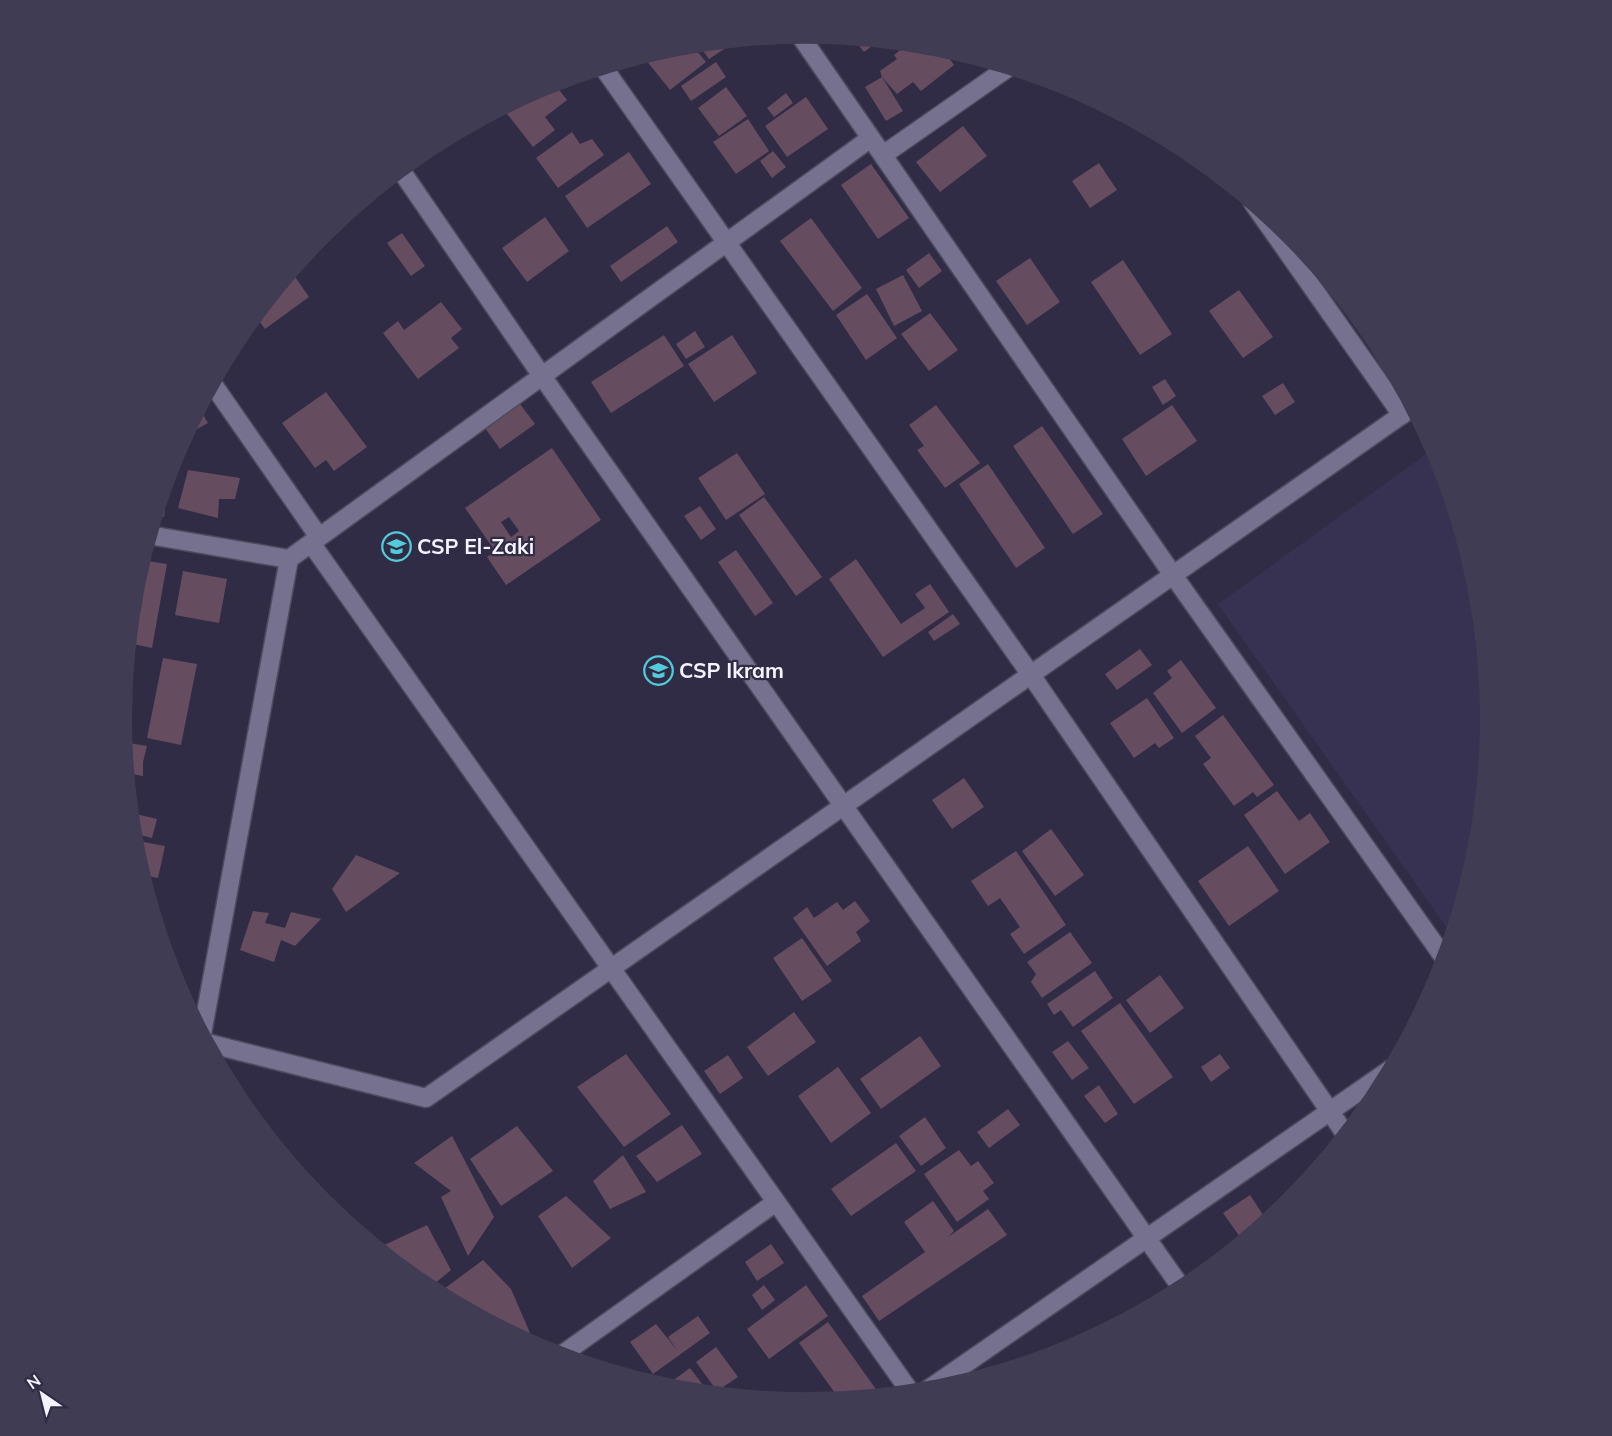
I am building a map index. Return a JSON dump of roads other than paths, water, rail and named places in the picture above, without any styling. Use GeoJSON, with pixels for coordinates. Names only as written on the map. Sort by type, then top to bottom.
{"type":"FeatureCollection","features":[{"type":"Feature","properties":{"kind":"street"},"geometry":{"type":"LineString","coordinates":[[807,44],[1173,574],[1439,950]]}},
{"type":"Feature","properties":{"kind":"street"},"geometry":{"type":"LineString","coordinates":[[883,155],[1001,72]]}},
{"type":"Feature","properties":{"kind":"street"},"geometry":{"type":"LineString","coordinates":[[607,73],[1030,675],[1341,1128]]}},
{"type":"Feature","properties":{"kind":"street"},"geometry":{"type":"LineString","coordinates":[[204,1022],[290,559],[871,138]]}},
{"type":"Feature","properties":{"kind":"street"},"geometry":{"type":"LineString","coordinates":[[404,176],[843,807],[1177,1281]]}},
{"type":"Feature","properties":{"kind":"street"},"geometry":{"type":"LineString","coordinates":[[1277,235],[1404,407]]}},
{"type":"Feature","properties":{"kind":"street"},"geometry":{"type":"LineString","coordinates":[[217,390],[315,540],[611,969],[905,1385]]}},
{"type":"Feature","properties":{"kind":"street"},"geometry":{"type":"LineString","coordinates":[[217,1045],[426,1098],[1406,411]]}},
{"type":"Feature","properties":{"kind":"street"},"geometry":{"type":"LineString","coordinates":[[156,536],[290,559]]}},
{"type":"Feature","properties":{"kind":"street"},"geometry":{"type":"LineString","coordinates":[[944,1379],[1374,1081]]}},
{"type":"Feature","properties":{"kind":"street"},"geometry":{"type":"LineString","coordinates":[[569,1349],[776,1202]]}},
{"type":"Feature","properties":{"kind":"place","name":"CSP El-Zaki"},"geometry":{"type":"Point","coordinates":[396,546]}},
{"type":"Feature","properties":{"kind":"place","name":"CSP Ikram"},"geometry":{"type":"Point","coordinates":[658,670]}}]}
